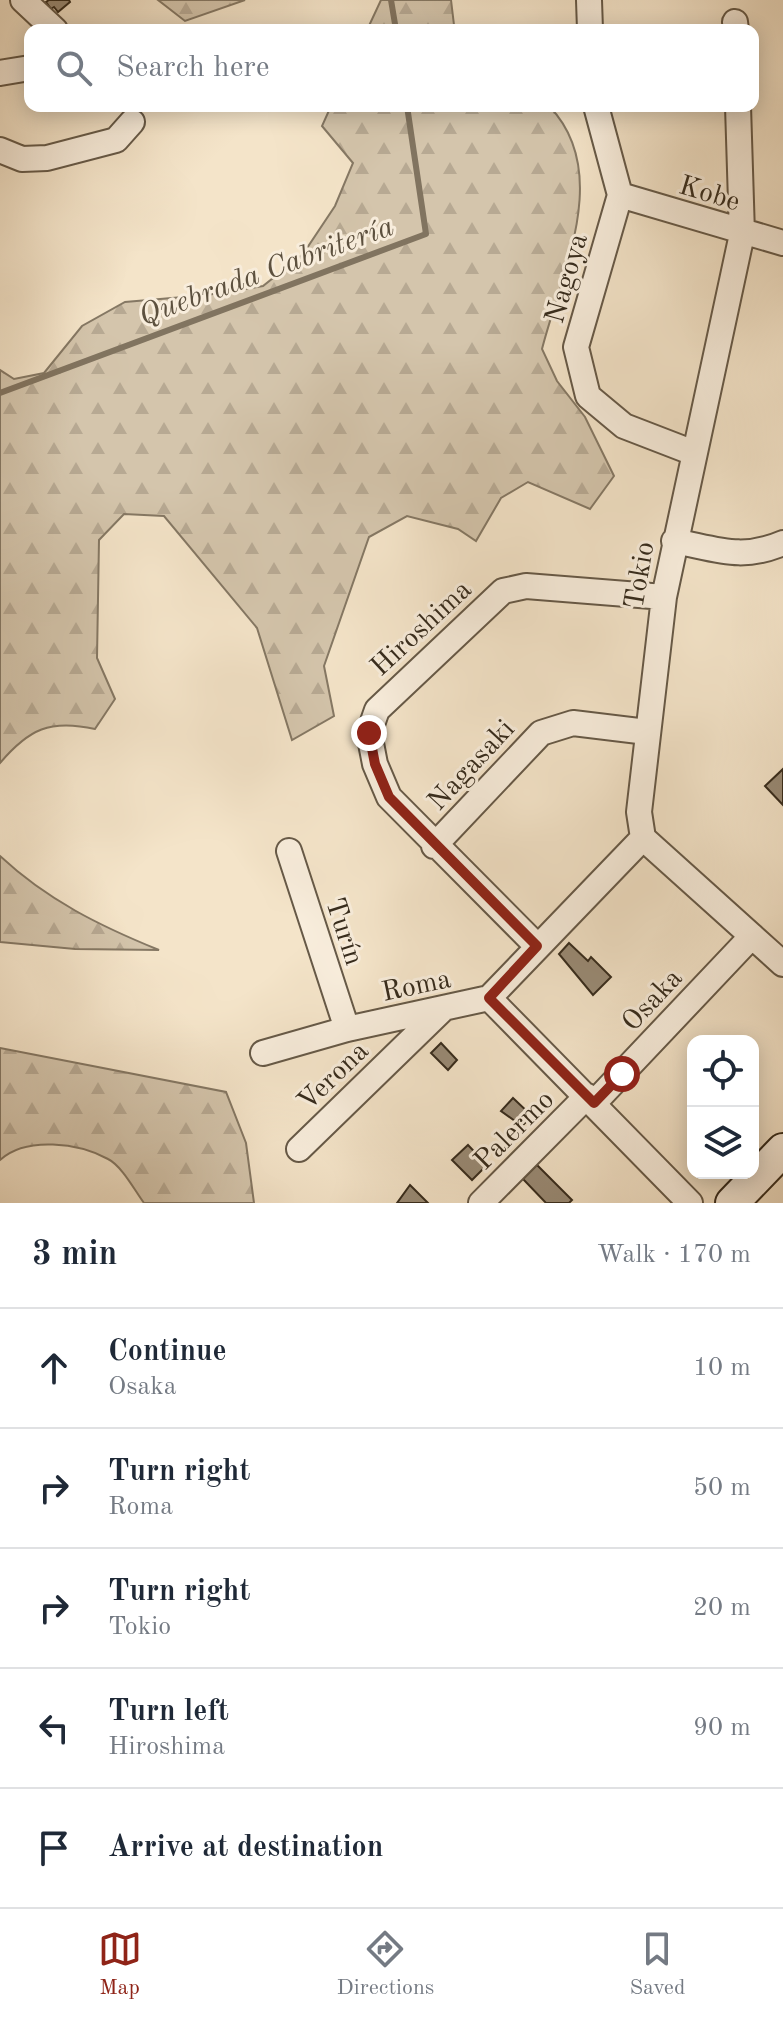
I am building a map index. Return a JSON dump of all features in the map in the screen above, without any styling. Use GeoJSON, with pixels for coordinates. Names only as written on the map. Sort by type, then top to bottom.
{"type":"FeatureCollection","features":[{"type":"Feature","properties":{"kind":"main road"},"geometry":{"type":"LineString","coordinates":[[732,1203],[779,1162]]}},
{"type":"Feature","properties":{"kind":"street"},"geometry":{"type":"LineString","coordinates":[[23,0],[49,24]]}},
{"type":"Feature","properties":{"kind":"street"},"geometry":{"type":"LineString","coordinates":[[589,0],[590,24]]}},
{"type":"Feature","properties":{"kind":"street"},"geometry":{"type":"LineString","coordinates":[[0,73],[24,69]]}},
{"type":"Feature","properties":{"kind":"street"},"geometry":{"type":"LineString","coordinates":[[598,112],[620,195]]}},
{"type":"Feature","properties":{"kind":"street","name":"Tokio"},"geometry":{"type":"LineString","coordinates":[[643,838],[639,812],[664,597],[742,234],[738,112]]}},
{"type":"Feature","properties":{"kind":"street"},"geometry":{"type":"LineString","coordinates":[[0,150],[22,159],[47,158],[116,140],[132,122]]}},
{"type":"Feature","properties":{"kind":"street","name":"Kobe"},"geometry":{"type":"LineString","coordinates":[[620,195],[742,234],[783,243]]}},
{"type":"Feature","properties":{"kind":"street","name":"Nagoya"},"geometry":{"type":"LineString","coordinates":[[620,195],[576,347],[588,396],[624,426],[694,453]]}},
{"type":"Feature","properties":{"kind":"street"},"geometry":{"type":"LineString","coordinates":[[674,541],[744,555],[759,554],[783,543]]}},
{"type":"Feature","properties":{"kind":"street","name":"Hiroshima"},"geometry":{"type":"LineString","coordinates":[[537,946],[434,846],[389,797],[375,764],[369,733],[377,710],[503,591],[526,586],[664,597]]}},
{"type":"Feature","properties":{"kind":"street","name":"Nagasaki"},"geometry":{"type":"LineString","coordinates":[[434,846],[541,733],[573,723],[647,732]]}},
{"type":"Feature","properties":{"kind":"street"},"geometry":{"type":"LineString","coordinates":[[489,998],[643,838],[783,964]]}},
{"type":"Feature","properties":{"kind":"street","name":"Turín"},"geometry":{"type":"LineString","coordinates":[[289,851],[347,1029]]}},
{"type":"Feature","properties":{"kind":"street","name":"Osaka"},"geometry":{"type":"LineString","coordinates":[[591,1100],[752,936]]}},
{"type":"Feature","properties":{"kind":"street","name":"Roma"},"geometry":{"type":"LineString","coordinates":[[263,1053],[347,1029],[441,1011],[489,998],[690,1203]]}},
{"type":"Feature","properties":{"kind":"street","name":"Verona"},"geometry":{"type":"LineString","coordinates":[[299,1149],[441,1011]]}},
{"type":"Feature","properties":{"kind":"street","name":"Palermo"},"geometry":{"type":"LineString","coordinates":[[481,1203],[591,1100]]}},
{"type":"Feature","properties":{"kind":"green space"},"geometry":{"type":"Polygon","coordinates":[[[158,0],[245,0],[185,21],[158,0]]]}},
{"type":"Feature","properties":{"kind":"green space"},"geometry":{"type":"Polygon","coordinates":[[[381,0],[451,0],[454,24],[370,24],[381,0]]]}},
{"type":"Feature","properties":{"kind":"green space"},"geometry":{"type":"Polygon","coordinates":[[[328,112],[553,112],[568,132],[578,161],[580,192],[577,224],[542,349],[557,381],[585,417],[614,476],[590,509],[528,482],[501,498],[476,541],[458,529],[407,516],[369,537],[324,666],[334,716],[292,740],[257,628],[164,516],[124,514],[99,540],[97,658],[115,699],[95,729],[53,726],[31,735],[0,763],[0,370],[14,379],[44,373],[82,326],[125,302],[207,295],[263,286],[303,254],[335,206],[353,163],[322,126],[328,112]]]}},
{"type":"Feature","properties":{"kind":"green space"},"geometry":{"type":"Polygon","coordinates":[[[0,856],[55,899],[159,950],[75,949],[0,942],[0,856]]]}},
{"type":"Feature","properties":{"kind":"green space"},"geometry":{"type":"Polygon","coordinates":[[[0,1048],[226,1092],[246,1143],[254,1203],[144,1203],[113,1162],[96,1153],[68,1146],[24,1147],[0,1160],[0,1048]]]}},
{"type":"Feature","properties":{"kind":"building"},"geometry":{"type":"Polygon","coordinates":[[[46,2],[70,2],[58,12],[54,7],[51,9],[46,2]]]}},
{"type":"Feature","properties":{"kind":"building"},"geometry":{"type":"Polygon","coordinates":[[[783,769],[783,805],[765,786],[783,769]]]}},
{"type":"Feature","properties":{"kind":"building"},"geometry":{"type":"Polygon","coordinates":[[[569,943],[588,961],[591,957],[611,977],[593,995],[559,954],[569,943]]]}},
{"type":"Feature","properties":{"kind":"building"},"geometry":{"type":"Polygon","coordinates":[[[441,1043],[457,1060],[448,1070],[431,1053],[441,1043]]]}},
{"type":"Feature","properties":{"kind":"building"},"geometry":{"type":"Polygon","coordinates":[[[513,1098],[532,1116],[522,1126],[501,1111],[513,1098]]]}},
{"type":"Feature","properties":{"kind":"building"},"geometry":{"type":"Polygon","coordinates":[[[468,1145],[487,1165],[472,1180],[452,1160],[468,1145]]]}},
{"type":"Feature","properties":{"kind":"building"},"geometry":{"type":"Polygon","coordinates":[[[537,1165],[572,1200],[569,1203],[546,1203],[523,1179],[537,1165]]]}},
{"type":"Feature","properties":{"kind":"building"},"geometry":{"type":"Polygon","coordinates":[[[410,1185],[428,1203],[397,1203],[410,1185]]]}},
{"type":"Feature","properties":{"kind":"waterway","name":"Quebrada Cabritería"},"geometry":{"type":"LineString","coordinates":[[391,0],[395,24]]}},
{"type":"Feature","properties":{"kind":"waterway","name":"Quebrada Cabritería"},"geometry":{"type":"LineString","coordinates":[[0,393],[426,234],[408,112]]}},
{"type":"Feature","properties":{"kind":"route"},"geometry":{"type":"LineString","coordinates":[[369,733],[375,764],[389,797],[434,846],[537,946],[489,998],[594,1103],[622,1074]]}}]}
